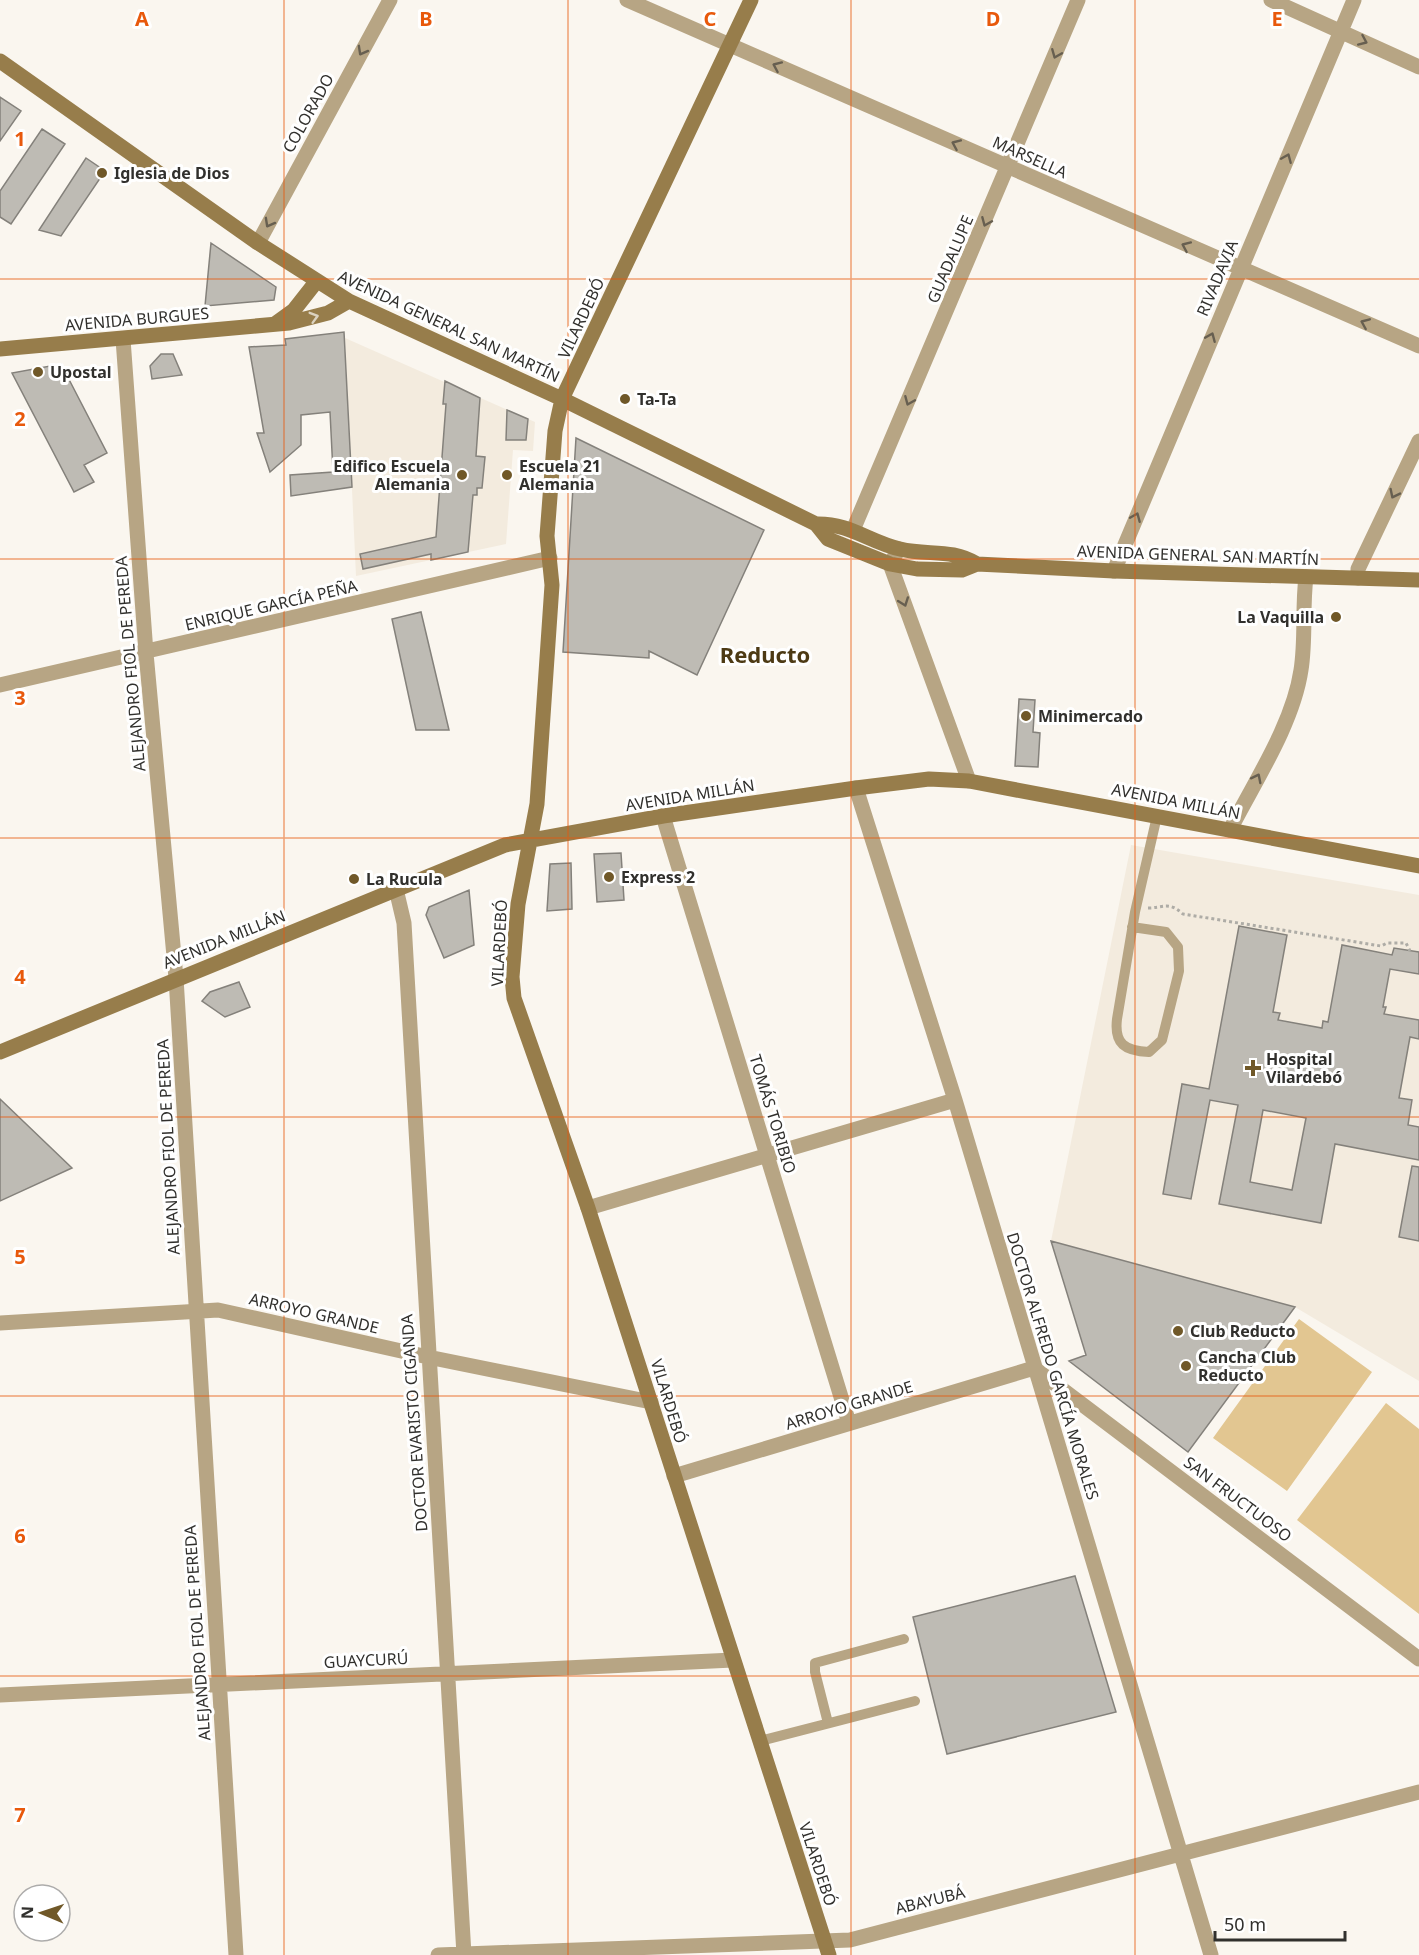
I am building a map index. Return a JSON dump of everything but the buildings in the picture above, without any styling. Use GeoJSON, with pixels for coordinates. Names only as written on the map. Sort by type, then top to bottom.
{"type":"FeatureCollection","features":[{"type":"Feature","properties":{"kind":"main road","name":"VILARDEBÓ"},"geometry":{"type":"LineString","coordinates":[[751,0],[562,399],[555,431],[547,536],[552,585],[537,804],[518,904],[512,977],[514,998],[588,1208],[827,1948]]}},
{"type":"Feature","properties":{"kind":"main road","name":"AVENIDA GENERAL SAN MARTÍN"},"geometry":{"type":"LineString","coordinates":[[0,61],[258,243],[349,301],[562,399],[816,524],[828,539],[890,564],[917,569],[962,570],[977,564],[1114,571],[1419,580]]}},
{"type":"Feature","properties":{"kind":"main road"},"geometry":{"type":"LineString","coordinates":[[276,323],[294,310],[316,282]]}},
{"type":"Feature","properties":{"kind":"main road","name":"AVENIDA BURGUES"},"geometry":{"type":"LineString","coordinates":[[0,349],[289,323],[327,313],[349,301]]}},
{"type":"Feature","properties":{"kind":"main road","name":"AVENIDA GENERAL SAN MARTÍN"},"geometry":{"type":"LineString","coordinates":[[816,524],[836,523],[899,549],[962,554],[977,564]]}},
{"type":"Feature","properties":{"kind":"main road","name":"AVENIDA MILLÁN"},"geometry":{"type":"LineString","coordinates":[[0,1052],[505,845],[663,816],[929,779],[969,781],[1419,866]]}},
{"type":"Feature","properties":{"kind":"street","name":"COLORADO"},"geometry":{"type":"LineString","coordinates":[[258,243],[390,0]]}},
{"type":"Feature","properties":{"kind":"street","name":"MARSELLA"},"geometry":{"type":"LineString","coordinates":[[627,0],[1419,346]]}},
{"type":"Feature","properties":{"kind":"street","name":"GUADALUPE"},"geometry":{"type":"LineString","coordinates":[[853,530],[1009,168],[1078,0]]}},
{"type":"Feature","properties":{"kind":"street"},"geometry":{"type":"LineString","coordinates":[[1271,0],[1419,67]]}},
{"type":"Feature","properties":{"kind":"street","name":"RIVADAVIA"},"geometry":{"type":"LineString","coordinates":[[1114,571],[1354,0]]}},
{"type":"Feature","properties":{"kind":"street","name":"ALEJANDRO FIOL DE PEREDA"},"geometry":{"type":"LineString","coordinates":[[123,339],[146,653],[177,978],[236,1955]]}},
{"type":"Feature","properties":{"kind":"street"},"geometry":{"type":"LineString","coordinates":[[1358,578],[1358,569],[1419,441]]}},
{"type":"Feature","properties":{"kind":"street"},"geometry":{"type":"LineString","coordinates":[[899,549],[890,564],[969,781]]}},
{"type":"Feature","properties":{"kind":"street","name":"ENRIQUE GARCÍA PEÑA"},"geometry":{"type":"LineString","coordinates":[[0,685],[550,558]]}},
{"type":"Feature","properties":{"kind":"street"},"geometry":{"type":"LineString","coordinates":[[1230,830],[1284,724],[1297,691],[1301,668],[1306,577]]}},
{"type":"Feature","properties":{"kind":"street","name":"DOCTOR ALFREDO GARCÍA MORALES"},"geometry":{"type":"LineString","coordinates":[[856,789],[955,1100],[1211,1955]]}},
{"type":"Feature","properties":{"kind":"street","name":"TOMÁS TORIBIO"},"geometry":{"type":"LineString","coordinates":[[663,816],[849,1423]]}},
{"type":"Feature","properties":{"kind":"street","name":"DOCTOR EVARISTO CIGANDA"},"geometry":{"type":"LineString","coordinates":[[396,889],[404,923],[464,1954]]}},
{"type":"Feature","properties":{"kind":"street"},"geometry":{"type":"LineString","coordinates":[[588,1208],[955,1100]]}},
{"type":"Feature","properties":{"kind":"street","name":"ARROYO GRANDE"},"geometry":{"type":"LineString","coordinates":[[0,1323],[218,1310],[428,1357],[651,1401]]}},
{"type":"Feature","properties":{"kind":"street","name":"ARROYO GRANDE"},"geometry":{"type":"LineString","coordinates":[[674,1476],[1035,1368]]}},
{"type":"Feature","properties":{"kind":"street","name":"SAN FRUCTUOSO"},"geometry":{"type":"LineString","coordinates":[[1035,1368],[1419,1659]]}},
{"type":"Feature","properties":{"kind":"street","name":"GUAYCURÚ"},"geometry":{"type":"LineString","coordinates":[[0,1695],[734,1660]]}},
{"type":"Feature","properties":{"kind":"street","name":"ABAYUBÁ"},"geometry":{"type":"LineString","coordinates":[[438,1955],[827,1948],[850,1940],[1419,1792]]}},
{"type":"Feature","properties":{"kind":"lane"},"geometry":{"type":"LineString","coordinates":[[1132,927],[1166,932],[1178,947],[1179,970],[1162,1040],[1149,1052],[1130,1051],[1120,1043],[1116,1032],[1132,927],[1157,816]]}},
{"type":"Feature","properties":{"kind":"lane"},"geometry":{"type":"LineString","coordinates":[[828,1723],[814,1672],[815,1663],[904,1639]]}},
{"type":"Feature","properties":{"kind":"lane"},"geometry":{"type":"LineString","coordinates":[[760,1741],[915,1701]]}},
{"type":"Feature","properties":{"kind":"path"},"geometry":{"type":"LineString","coordinates":[[1136,906],[1152,909],[1165,905],[1174,906],[1183,914],[1381,946],[1387,943],[1406,943],[1410,951]]}},
{"type":"Feature","properties":{"kind":"shaded area"},"geometry":{"type":"Polygon","coordinates":[[[345,338],[535,422],[533,451],[513,450],[506,544],[356,576],[345,338]]]}},
{"type":"Feature","properties":{"kind":"shaded area","name":"Hospital Vilardebó"},"geometry":{"type":"Polygon","coordinates":[[[1131,845],[1419,895],[1419,1381],[1295,1307],[1051,1241],[1131,845]]]}},
{"type":"Feature","properties":{"kind":"shaded area"},"geometry":{"type":"Polygon","coordinates":[[[1299,1319],[1372,1372],[1287,1491],[1213,1438],[1299,1319]]]}},
{"type":"Feature","properties":{"kind":"shaded area"},"geometry":{"type":"Polygon","coordinates":[[[1386,1403],[1419,1429],[1419,1614],[1297,1520],[1386,1403]]]}},
{"type":"Feature","properties":{"kind":"place","name":"Iglesia de Dios"},"geometry":{"type":"Point","coordinates":[102,173]}},
{"type":"Feature","properties":{"kind":"place","name":"Upostal"},"geometry":{"type":"Point","coordinates":[38,372]}},
{"type":"Feature","properties":{"kind":"place","name":"Ta-Ta"},"geometry":{"type":"Point","coordinates":[625,399]}},
{"type":"Feature","properties":{"kind":"place","name":"Edifico Escuela Alemania"},"geometry":{"type":"Point","coordinates":[462,475]}},
{"type":"Feature","properties":{"kind":"place","name":"Escuela 21 Alemania"},"geometry":{"type":"Point","coordinates":[507,475]}},
{"type":"Feature","properties":{"kind":"place","name":"La Vaquilla"},"geometry":{"type":"Point","coordinates":[1336,617]}},
{"type":"Feature","properties":{"kind":"place","name":"Minimercado"},"geometry":{"type":"Point","coordinates":[1026,716]}},
{"type":"Feature","properties":{"kind":"place","name":"Express 2"},"geometry":{"type":"Point","coordinates":[609,877]}},
{"type":"Feature","properties":{"kind":"place","name":"La Rucula"},"geometry":{"type":"Point","coordinates":[354,879]}},
{"type":"Feature","properties":{"kind":"place","name":"Hospital Vilardebó"},"geometry":{"type":"Point","coordinates":[1253,1068]}},
{"type":"Feature","properties":{"kind":"place","name":"Club Reducto"},"geometry":{"type":"Point","coordinates":[1178,1331]}},
{"type":"Feature","properties":{"kind":"place","name":"Cancha Club Reducto"},"geometry":{"type":"Point","coordinates":[1186,1366]}},
{"type":"Feature","properties":{"kind":"district","name":"Reducto"},"geometry":{"type":"Point","coordinates":[765,654]}}]}
